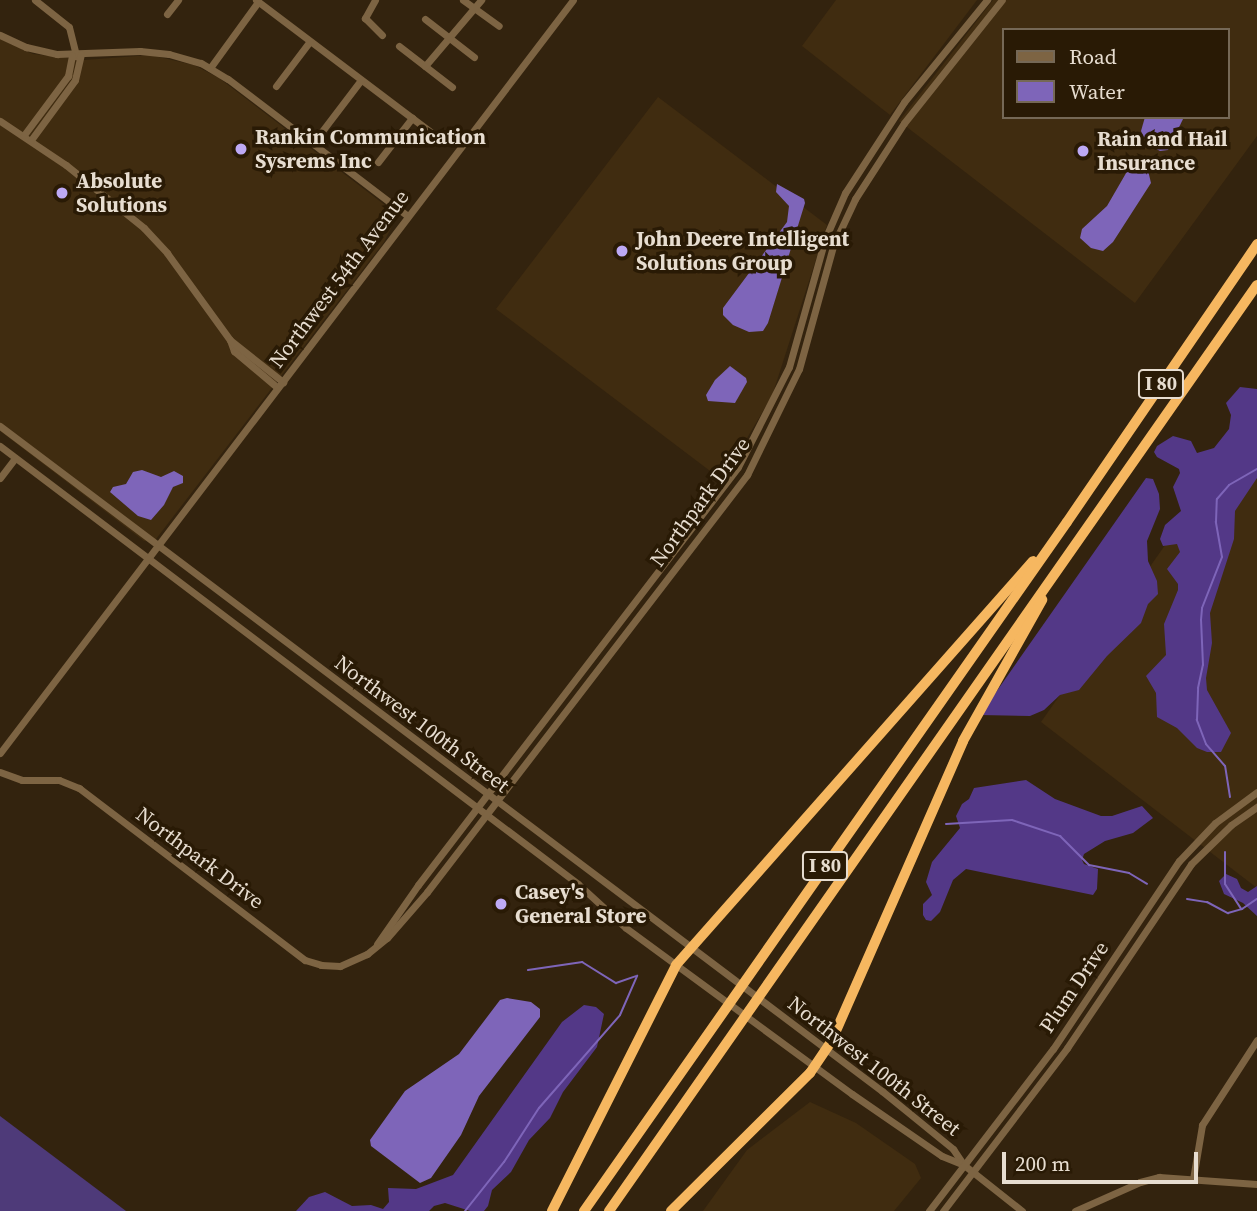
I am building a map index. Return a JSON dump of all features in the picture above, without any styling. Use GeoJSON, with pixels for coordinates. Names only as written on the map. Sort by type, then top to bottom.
{"type":"FeatureCollection","features":[{"type":"Feature","properties":{"kind":"highway","name":"I 80"},"geometry":{"type":"LineString","coordinates":[[584,1211],[1067,522],[1256,245]]}},
{"type":"Feature","properties":{"kind":"highway","name":"I 80"},"geometry":{"type":"LineString","coordinates":[[609,1211],[1255,288]]}},
{"type":"Feature","properties":{"kind":"highway"},"geometry":{"type":"LineString","coordinates":[[552,1211],[676,965],[1067,522]]}},
{"type":"Feature","properties":{"kind":"highway"},"geometry":{"type":"LineString","coordinates":[[671,1211],[815,1066],[826,1049],[963,741],[1081,533]]}},
{"type":"Feature","properties":{"kind":"street"},"geometry":{"type":"LineString","coordinates":[[32,140],[75,80],[76,55],[69,27],[35,0]]}},
{"type":"Feature","properties":{"kind":"street"},"geometry":{"type":"LineString","coordinates":[[167,14],[178,0]]}},
{"type":"Feature","properties":{"kind":"street"},"geometry":{"type":"LineString","coordinates":[[375,0],[365,18],[382,35]]}},
{"type":"Feature","properties":{"kind":"street"},"geometry":{"type":"LineString","coordinates":[[463,0],[499,26]]}},
{"type":"Feature","properties":{"kind":"street"},"geometry":{"type":"LineString","coordinates":[[425,66],[481,0]]}},
{"type":"Feature","properties":{"kind":"street","name":"Northwest 54th Avenue"},"geometry":{"type":"LineString","coordinates":[[0,753],[573,0]]}},
{"type":"Feature","properties":{"kind":"street","name":"Northpark Drive"},"geometry":{"type":"LineString","coordinates":[[376,947],[411,894],[738,467],[789,367],[825,239],[845,194],[912,91],[987,0]]}},
{"type":"Feature","properties":{"kind":"street","name":"Northpark Drive"},"geometry":{"type":"LineString","coordinates":[[0,772],[22,780],[59,780],[79,788],[305,960],[321,965],[340,965],[359,959],[376,947],[427,892],[747,475],[792,388],[806,351],[833,246],[855,198],[904,123],[1002,0]]}},
{"type":"Feature","properties":{"kind":"street"},"geometry":{"type":"LineString","coordinates":[[210,68],[257,1],[433,134]]}},
{"type":"Feature","properties":{"kind":"street"},"geometry":{"type":"LineString","coordinates":[[425,19],[474,57]]}},
{"type":"Feature","properties":{"kind":"street"},"geometry":{"type":"LineString","coordinates":[[0,35],[34,49],[76,55],[140,51],[169,54],[210,68],[408,216]]}},
{"type":"Feature","properties":{"kind":"street"},"geometry":{"type":"LineString","coordinates":[[276,86],[310,41]]}},
{"type":"Feature","properties":{"kind":"street"},"geometry":{"type":"LineString","coordinates":[[399,46],[452,87]]}},
{"type":"Feature","properties":{"kind":"street"},"geometry":{"type":"LineString","coordinates":[[24,135],[68,76],[76,55]]}},
{"type":"Feature","properties":{"kind":"street"},"geometry":{"type":"LineString","coordinates":[[313,143],[361,80]]}},
{"type":"Feature","properties":{"kind":"street"},"geometry":{"type":"LineString","coordinates":[[378,163],[412,118]]}},
{"type":"Feature","properties":{"kind":"street"},"geometry":{"type":"LineString","coordinates":[[0,121],[32,140],[144,228],[167,253],[230,340],[234,351],[280,385]]}},
{"type":"Feature","properties":{"kind":"street"},"geometry":{"type":"LineString","coordinates":[[845,194],[855,198]]}},
{"type":"Feature","properties":{"kind":"street","name":"Northwest 100th Street"},"geometry":{"type":"LineString","coordinates":[[0,426],[826,1049],[953,1149],[964,1165]]}},
{"type":"Feature","properties":{"kind":"street","name":"Northwest 100th Street"},"geometry":{"type":"LineString","coordinates":[[0,446],[585,890],[626,928],[689,975],[942,1156],[964,1165]]}},
{"type":"Feature","properties":{"kind":"street"},"geometry":{"type":"LineString","coordinates":[[0,478],[15,458]]}},
{"type":"Feature","properties":{"kind":"street"},"geometry":{"type":"LineString","coordinates":[[701,516],[709,523]]}},
{"type":"Feature","properties":{"kind":"street"},"geometry":{"type":"LineString","coordinates":[[587,664],[596,671]]}},
{"type":"Feature","properties":{"kind":"street","name":"Plum Drive"},"geometry":{"type":"LineString","coordinates":[[929,1211],[1069,1027],[1178,861],[1215,823],[1257,792]]}},
{"type":"Feature","properties":{"kind":"street","name":"Plum Drive"},"geometry":{"type":"LineString","coordinates":[[943,1211],[1067,1048],[1191,864],[1231,825],[1257,807]]}},
{"type":"Feature","properties":{"kind":"street"},"geometry":{"type":"LineString","coordinates":[[1193,1179],[1202,1125],[1257,1040]]}},
{"type":"Feature","properties":{"kind":"street"},"geometry":{"type":"LineString","coordinates":[[964,1165],[1022,1211]]}},
{"type":"Feature","properties":{"kind":"street"},"geometry":{"type":"LineString","coordinates":[[1075,1211],[1150,1179],[1257,1184]]}},
{"type":"Feature","properties":{"kind":"shaded area"},"geometry":{"type":"Polygon","coordinates":[[[836,0],[977,0],[890,115],[802,46],[836,0]]]}},
{"type":"Feature","properties":{"kind":"shaded area"},"geometry":{"type":"Polygon","coordinates":[[[993,0],[1257,0],[1257,136],[1135,303],[899,121],[993,0]]]}},
{"type":"Feature","properties":{"kind":"shaded area"},"geometry":{"type":"Polygon","coordinates":[[[0,39],[33,54],[85,60],[150,55],[194,65],[219,78],[390,209],[394,215],[384,242],[156,539],[144,541],[0,431],[0,39]]]}},
{"type":"Feature","properties":{"kind":"shaded area"},"geometry":{"type":"Polygon","coordinates":[[[658,97],[827,225],[772,396],[722,480],[496,309],[658,97]]]}},
{"type":"Feature","properties":{"kind":"shaded area"},"geometry":{"type":"Polygon","coordinates":[[[1240,387],[1257,389],[1257,478],[1235,511],[1234,539],[1210,613],[1212,643],[1206,678],[1207,690],[1231,733],[1221,752],[1207,752],[1197,748],[1177,728],[1157,717],[1156,693],[1146,676],[1166,655],[1164,624],[1178,590],[1178,584],[1167,569],[1180,552],[1177,544],[1163,546],[1160,539],[1165,525],[1181,511],[1173,487],[1180,473],[1179,469],[1157,457],[1154,452],[1157,446],[1173,436],[1191,441],[1197,453],[1214,448],[1229,429],[1231,415],[1226,403],[1240,387]]]}},
{"type":"Feature","properties":{"kind":"shaded area"},"geometry":{"type":"Polygon","coordinates":[[[1257,414],[1257,888],[1041,722],[1257,414]]]}},
{"type":"Feature","properties":{"kind":"shaded area"},"geometry":{"type":"Polygon","coordinates":[[[1146,478],[1153,479],[1159,494],[1160,509],[1147,541],[1148,561],[1157,581],[1158,594],[1148,604],[1141,623],[1107,656],[1079,690],[1060,695],[1044,710],[1030,716],[980,715],[1146,478]]]}},
{"type":"Feature","properties":{"kind":"shaded area"},"geometry":{"type":"Polygon","coordinates":[[[1026,780],[1055,799],[1101,816],[1112,816],[1142,806],[1153,818],[1133,833],[1105,841],[1084,854],[1084,864],[1098,869],[1097,889],[1093,895],[966,869],[953,880],[940,912],[931,921],[926,920],[923,904],[932,895],[926,882],[932,862],[960,828],[956,816],[962,804],[969,799],[974,788],[1026,780]]]}},
{"type":"Feature","properties":{"kind":"shaded area"},"geometry":{"type":"Polygon","coordinates":[[[1226,874],[1237,879],[1241,888],[1248,892],[1257,886],[1257,916],[1243,903],[1224,894],[1219,881],[1226,874]]]}},
{"type":"Feature","properties":{"kind":"shaded area"},"geometry":{"type":"Polygon","coordinates":[[[584,1005],[596,1007],[604,1014],[597,1047],[563,1092],[550,1118],[529,1140],[511,1172],[492,1190],[484,1211],[470,1211],[445,1203],[434,1206],[429,1211],[296,1211],[309,1197],[325,1192],[352,1206],[371,1205],[383,1209],[389,1202],[388,1188],[416,1189],[453,1175],[562,1022],[584,1005]]]}},
{"type":"Feature","properties":{"kind":"shaded area"},"geometry":{"type":"Polygon","coordinates":[[[810,1102],[856,1123],[915,1164],[921,1178],[894,1211],[703,1211],[747,1150],[810,1102]]]}},
{"type":"Feature","properties":{"kind":"shaded area"},"geometry":{"type":"Polygon","coordinates":[[[0,1116],[126,1211],[0,1211],[0,1116]]]}},
{"type":"Feature","properties":{"kind":"water"},"geometry":{"type":"Polygon","coordinates":[[[1144,119],[1183,119],[1168,150],[1160,151],[1147,144],[1141,131],[1144,119]]]}},
{"type":"Feature","properties":{"kind":"water"},"geometry":{"type":"Polygon","coordinates":[[[1142,160],[1146,162],[1151,183],[1113,242],[1103,251],[1091,248],[1080,238],[1082,229],[1107,206],[1129,168],[1142,160]]]}},
{"type":"Feature","properties":{"kind":"water"},"geometry":{"type":"Polygon","coordinates":[[[777,184],[804,199],[805,203],[768,323],[763,331],[749,332],[733,325],[723,315],[723,308],[787,222],[789,206],[776,192],[777,184]]]}},
{"type":"Feature","properties":{"kind":"water"},"geometry":{"type":"Polygon","coordinates":[[[730,366],[746,378],[747,382],[735,403],[708,401],[706,395],[715,380],[730,366]]]}},
{"type":"Feature","properties":{"kind":"water"},"geometry":{"type":"Polygon","coordinates":[[[142,470],[161,477],[174,471],[183,476],[183,483],[173,487],[164,505],[151,520],[138,516],[110,492],[113,487],[126,484],[133,472],[142,470]]]}},
{"type":"Feature","properties":{"kind":"water"},"geometry":{"type":"Polygon","coordinates":[[[507,998],[531,1002],[540,1009],[540,1017],[479,1096],[461,1135],[431,1178],[420,1183],[371,1146],[370,1140],[405,1091],[459,1054],[500,1000],[507,998]]]}},
{"type":"Feature","properties":{"kind":"waterway"},"geometry":{"type":"LineString","coordinates":[[1230,797],[1225,766],[1206,744],[1197,720],[1198,688],[1203,665],[1201,620],[1202,608],[1222,557],[1216,522],[1217,499],[1229,485],[1257,469]]}},
{"type":"Feature","properties":{"kind":"waterway"},"geometry":{"type":"LineString","coordinates":[[946,824],[1012,820],[1060,836],[1089,865],[1129,873],[1147,884]]}},
{"type":"Feature","properties":{"kind":"waterway"},"geometry":{"type":"LineString","coordinates":[[1225,852],[1225,884],[1241,909]]}},
{"type":"Feature","properties":{"kind":"waterway"},"geometry":{"type":"LineString","coordinates":[[1187,899],[1207,902],[1228,913],[1242,909],[1257,899]]}},
{"type":"Feature","properties":{"kind":"waterway"},"geometry":{"type":"LineString","coordinates":[[528,970],[582,962],[616,983],[636,976]]}},
{"type":"Feature","properties":{"kind":"waterway"},"geometry":{"type":"LineString","coordinates":[[465,1211],[504,1162],[539,1108],[620,1015],[637,976]]}},
{"type":"Feature","properties":{"kind":"place","name":"Rankin Communication Sysrems Inc"},"geometry":{"type":"Point","coordinates":[241,149]}},
{"type":"Feature","properties":{"kind":"place","name":"Rain and Hail Insurance"},"geometry":{"type":"Point","coordinates":[1083,151]}},
{"type":"Feature","properties":{"kind":"place","name":"Absolute Solutions"},"geometry":{"type":"Point","coordinates":[62,193]}},
{"type":"Feature","properties":{"kind":"place","name":"John Deere Intelligent Solutions Group"},"geometry":{"type":"Point","coordinates":[622,251]}},
{"type":"Feature","properties":{"kind":"place","name":"Casey's General Store"},"geometry":{"type":"Point","coordinates":[501,904]}}]}
